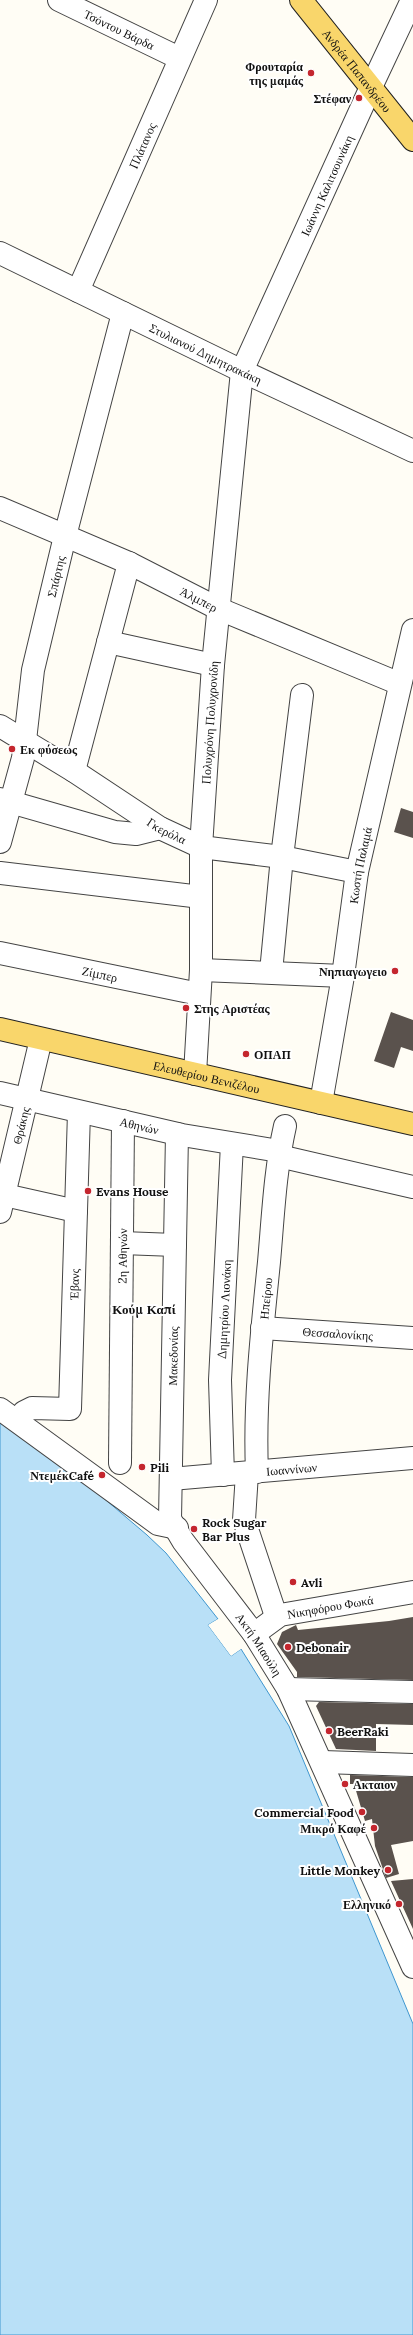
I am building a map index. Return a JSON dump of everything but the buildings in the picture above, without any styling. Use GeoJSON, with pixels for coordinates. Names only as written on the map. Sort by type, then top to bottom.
{"type":"FeatureCollection","features":[{"type":"Feature","properties":{"kind":"main road","name":"Ανδρέα Παπανδρέου"},"geometry":{"type":"LineString","coordinates":[[301,0],[413,140]]}},
{"type":"Feature","properties":{"kind":"main road","name":"Ελευθερίου Βενιζέλου"},"geometry":{"type":"LineString","coordinates":[[0,1029],[413,1124]]}},
{"type":"Feature","properties":{"kind":"street","name":"Τσόντου Βάρδα"},"geometry":{"type":"LineString","coordinates":[[59,0],[179,58]]}},
{"type":"Feature","properties":{"kind":"street","name":"Πλάτανος"},"geometry":{"type":"LineString","coordinates":[[78,291],[179,58],[206,0]]}},
{"type":"Feature","properties":{"kind":"street","name":"Ιωάννη Καλιτσουνάκη"},"geometry":{"type":"LineString","coordinates":[[242,371],[370,86],[412,0]]}},
{"type":"Feature","properties":{"kind":"street","name":"Στυλιανού Δημητρακάκη"},"geometry":{"type":"LineString","coordinates":[[0,253],[242,371],[413,451]]}},
{"type":"Feature","properties":{"kind":"street","name":"Σπάρτης"},"geometry":{"type":"LineString","coordinates":[[1,837],[5,800],[23,758],[24,740],[34,670],[65,536],[123,313]]}},
{"type":"Feature","properties":{"kind":"street","name":"Πολυχρόνη Πολυχρονίδη"},"geometry":{"type":"LineString","coordinates":[[195,1074],[201,970],[201,847],[212,665],[242,371]]}},
{"type":"Feature","properties":{"kind":"street","name":"Άλμπερ"},"geometry":{"type":"LineString","coordinates":[[0,508],[129,563],[217,608],[400,684]]}},
{"type":"Feature","properties":{"kind":"street"},"geometry":{"type":"LineString","coordinates":[[74,771],[129,563]]}},
{"type":"Feature","properties":{"kind":"street","name":"Κωστή Παλαμά"},"geometry":{"type":"LineString","coordinates":[[321,1103],[343,976],[357,872],[413,630]]}},
{"type":"Feature","properties":{"kind":"street"},"geometry":{"type":"LineString","coordinates":[[108,642],[212,665]]}},
{"type":"Feature","properties":{"kind":"street"},"geometry":{"type":"LineString","coordinates":[[271,972],[282,858],[302,695]]}},
{"type":"Feature","properties":{"kind":"street","name":"Γκερόλα"},"geometry":{"type":"LineString","coordinates":[[0,726],[74,771],[160,828],[201,847],[282,858],[357,872]]}},
{"type":"Feature","properties":{"kind":"street"},"geometry":{"type":"LineString","coordinates":[[5,800],[116,832],[136,834],[160,828]]}},
{"type":"Feature","properties":{"kind":"street"},"geometry":{"type":"LineString","coordinates":[[0,873],[201,897]]}},
{"type":"Feature","properties":{"kind":"street","name":"Ζίμπερ"},"geometry":{"type":"LineString","coordinates":[[0,953],[199,994]]}},
{"type":"Feature","properties":{"kind":"street"},"geometry":{"type":"LineString","coordinates":[[201,970],[343,976]]}},
{"type":"Feature","properties":{"kind":"street","name":"Θράκης"},"geometry":{"type":"LineString","coordinates":[[1,1200],[41,1039]]}},
{"type":"Feature","properties":{"kind":"street","name":"Αθηνών"},"geometry":{"type":"LineString","coordinates":[[0,1093],[177,1134],[279,1153],[413,1187]]}},
{"type":"Feature","properties":{"kind":"street","name":"Έβανς"},"geometry":{"type":"LineString","coordinates":[[24,1412],[32,1408],[70,1409],[79,1112]]}},
{"type":"Feature","properties":{"kind":"street","name":"2η Αθηνών"},"geometry":{"type":"LineString","coordinates":[[120,1463],[123,1122]]}},
{"type":"Feature","properties":{"kind":"street","name":"Ηπείρου"},"geometry":{"type":"LineString","coordinates":[[276,1616],[244,1520],[256,1445],[262,1328],[279,1153],[285,1126]]}},
{"type":"Feature","properties":{"kind":"street","name":"Μακεδονίας"},"geometry":{"type":"LineString","coordinates":[[177,1134],[170,1480],[170,1518],[177,1528]]}},
{"type":"Feature","properties":{"kind":"street","name":"Δημητρίου Λιονάκη"},"geometry":{"type":"LineString","coordinates":[[223,1474],[220,1380],[232,1144]]}},
{"type":"Feature","properties":{"kind":"street"},"geometry":{"type":"LineString","coordinates":[[1,1200],[76,1211]]}},
{"type":"Feature","properties":{"kind":"street"},"geometry":{"type":"LineString","coordinates":[[122,1243],[175,1245]]}},
{"type":"Feature","properties":{"kind":"street","name":"Θεσσαλονίκης"},"geometry":{"type":"LineString","coordinates":[[262,1328],[413,1338]]}},
{"type":"Feature","properties":{"kind":"street"},"geometry":{"type":"LineString","coordinates":[[0,1408],[158,1524],[177,1528]]}},
{"type":"Feature","properties":{"kind":"street","name":"Ιωαννίνων"},"geometry":{"type":"LineString","coordinates":[[170,1480],[413,1458]]}},
{"type":"Feature","properties":{"kind":"street","name":"Ακτή Μιαούλη"},"geometry":{"type":"LineString","coordinates":[[177,1528],[183,1541],[254,1634],[288,1689],[413,1967]]}},
{"type":"Feature","properties":{"kind":"street","name":"Νικηφόρου Φωκά"},"geometry":{"type":"LineString","coordinates":[[254,1634],[276,1616],[413,1592]]}},
{"type":"Feature","properties":{"kind":"street"},"geometry":{"type":"LineString","coordinates":[[288,1689],[413,1692]]}},
{"type":"Feature","properties":{"kind":"street"},"geometry":{"type":"LineString","coordinates":[[322,1762],[413,1765]]}},
{"type":"Feature","properties":{"kind":"water"},"geometry":{"type":"Polygon","coordinates":[[[0,1418],[80,1478],[166,1553],[218,1619],[208,1625],[231,1656],[241,1649],[289,1726],[413,2024],[413,2335],[0,2335],[0,1418]]]}},
{"type":"Feature","properties":{"kind":"pier"},"geometry":{"type":"Polygon","coordinates":[[[218,1619],[219,1620],[211,1626],[231,1653],[240,1647],[241,1649],[231,1656],[208,1625],[218,1619]]]}},
{"type":"Feature","properties":{"kind":"place","name":"Φρουταρία της μαμάς"},"geometry":{"type":"Point","coordinates":[311,73]}},
{"type":"Feature","properties":{"kind":"place","name":"Στέφαν"},"geometry":{"type":"Point","coordinates":[359,98]}},
{"type":"Feature","properties":{"kind":"place","name":"Εκ φύσεως"},"geometry":{"type":"Point","coordinates":[12,749]}},
{"type":"Feature","properties":{"kind":"place","name":"Νηπιαγωγειο"},"geometry":{"type":"Point","coordinates":[395,971]}},
{"type":"Feature","properties":{"kind":"place","name":"Στης Αριστέας"},"geometry":{"type":"Point","coordinates":[186,1008]}},
{"type":"Feature","properties":{"kind":"place","name":"ΟΠΑΠ"},"geometry":{"type":"Point","coordinates":[246,1054]}},
{"type":"Feature","properties":{"kind":"place","name":"Evans House"},"geometry":{"type":"Point","coordinates":[88,1191]}},
{"type":"Feature","properties":{"kind":"place","name":"Pili"},"geometry":{"type":"Point","coordinates":[142,1467]}},
{"type":"Feature","properties":{"kind":"place","name":"ΝτεμέκCafé"},"geometry":{"type":"Point","coordinates":[102,1475]}},
{"type":"Feature","properties":{"kind":"place","name":"Rock Sugar Bar Plus"},"geometry":{"type":"Point","coordinates":[194,1529]}},
{"type":"Feature","properties":{"kind":"place","name":"Avli"},"geometry":{"type":"Point","coordinates":[293,1582]}},
{"type":"Feature","properties":{"kind":"place","name":"Debonair"},"geometry":{"type":"Point","coordinates":[288,1647]}},
{"type":"Feature","properties":{"kind":"place","name":"BeerRaki"},"geometry":{"type":"Point","coordinates":[329,1731]}},
{"type":"Feature","properties":{"kind":"place","name":"Ακταιον"},"geometry":{"type":"Point","coordinates":[345,1784]}},
{"type":"Feature","properties":{"kind":"place","name":"Commercial Food"},"geometry":{"type":"Point","coordinates":[362,1812]}},
{"type":"Feature","properties":{"kind":"place","name":"Μικρό Καφέ"},"geometry":{"type":"Point","coordinates":[374,1828]}},
{"type":"Feature","properties":{"kind":"place","name":"Little Monkey"},"geometry":{"type":"Point","coordinates":[388,1870]}},
{"type":"Feature","properties":{"kind":"place","name":"Ελληνικό"},"geometry":{"type":"Point","coordinates":[399,1904]}},
{"type":"Feature","properties":{"kind":"district","name":"Κούμ Καπί"},"geometry":{"type":"Point","coordinates":[144,1309]}}]}
